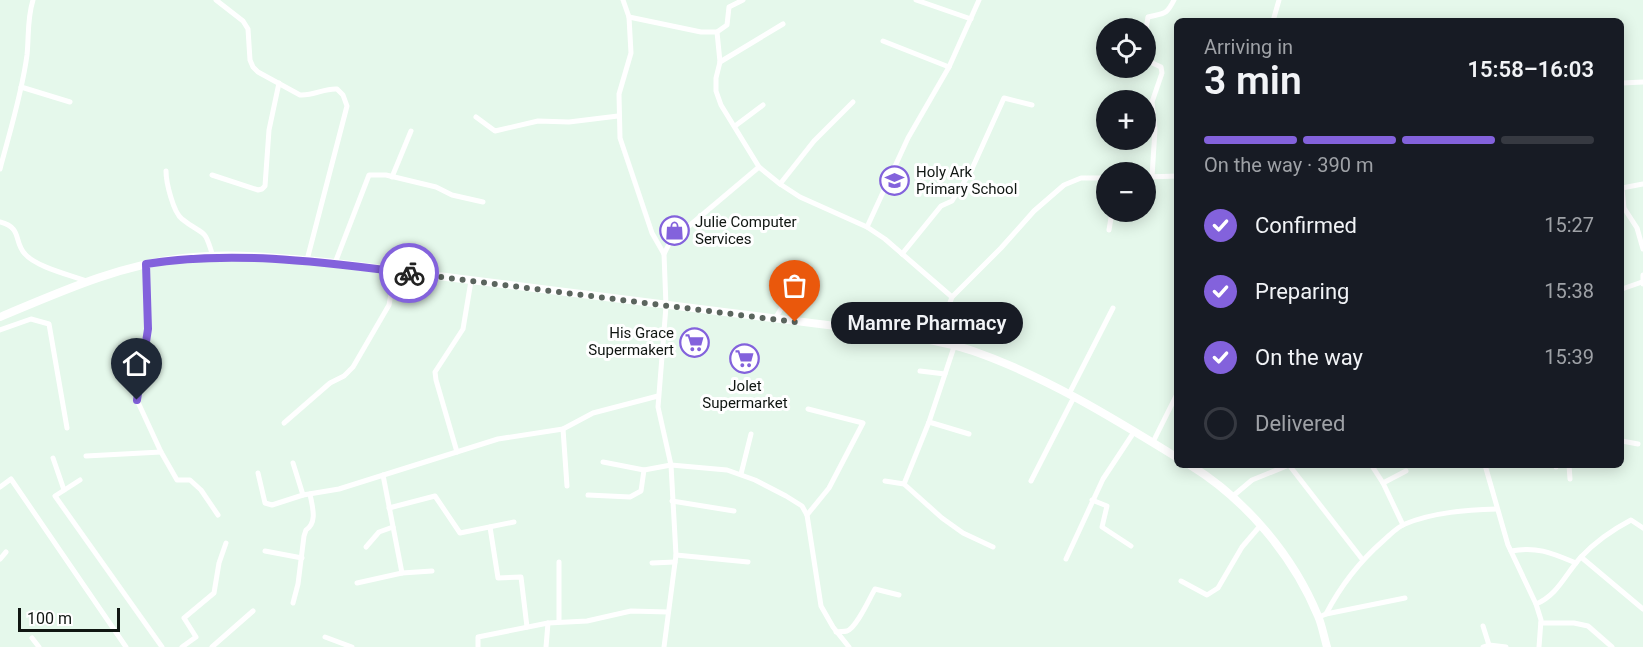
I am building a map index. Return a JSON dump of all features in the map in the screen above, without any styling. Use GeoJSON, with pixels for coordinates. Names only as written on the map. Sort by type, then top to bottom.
{"type":"FeatureCollection","features":[{"type":"Feature","properties":{"kind":"main road"},"geometry":{"type":"LineString","coordinates":[[0,316],[86,281],[146,264],[184,258],[213,257],[263,257],[335,263],[891,333],[936,341],[970,350],[1007,364],[1071,396],[1174,455]]}},
{"type":"Feature","properties":{"kind":"main road"},"geometry":{"type":"LineString","coordinates":[[1194,468],[1233,496],[1267,532],[1322,616],[1327,647]]}},
{"type":"Feature","properties":{"kind":"street"},"geometry":{"type":"LineString","coordinates":[[0,169],[21,87],[27,55],[28,15],[33,0]]}},
{"type":"Feature","properties":{"kind":"street"},"geometry":{"type":"LineString","coordinates":[[216,0],[243,21],[248,29],[250,60],[258,72],[300,94],[307,95],[331,88],[337,89],[346,100],[346,112],[307,260]]}},
{"type":"Feature","properties":{"kind":"street"},"geometry":{"type":"LineString","coordinates":[[623,0],[629,17],[631,53],[619,94],[620,138],[652,233],[664,254],[666,306],[658,407],[671,465],[675,558],[664,647]]}},
{"type":"Feature","properties":{"kind":"street"},"geometry":{"type":"LineString","coordinates":[[629,17],[701,32],[717,32],[727,25],[729,7],[743,0]]}},
{"type":"Feature","properties":{"kind":"street"},"geometry":{"type":"LineString","coordinates":[[916,0],[971,19]]}},
{"type":"Feature","properties":{"kind":"street"},"geometry":{"type":"LineString","coordinates":[[867,227],[908,138],[949,67],[979,0]]}},
{"type":"Feature","properties":{"kind":"street"},"geometry":{"type":"LineString","coordinates":[[1148,18],[1160,16],[1168,11],[1174,0]]}},
{"type":"Feature","properties":{"kind":"street"},"geometry":{"type":"LineString","coordinates":[[1274,18],[1279,0]]}},
{"type":"Feature","properties":{"kind":"street"},"geometry":{"type":"LineString","coordinates":[[720,62],[783,24]]}},
{"type":"Feature","properties":{"kind":"street"},"geometry":{"type":"LineString","coordinates":[[717,32],[720,62],[716,91],[721,105],[759,167],[780,184],[823,209],[867,227],[885,239],[952,297]]}},
{"type":"Feature","properties":{"kind":"street"},"geometry":{"type":"LineString","coordinates":[[883,41],[949,67]]}},
{"type":"Feature","properties":{"kind":"street"},"geometry":{"type":"LineString","coordinates":[[1156,65],[1161,67],[1162,73],[1156,90]]}},
{"type":"Feature","properties":{"kind":"street"},"geometry":{"type":"LineString","coordinates":[[1624,83],[1643,82]]}},
{"type":"Feature","properties":{"kind":"street"},"geometry":{"type":"LineString","coordinates":[[212,175],[258,190],[265,186],[269,130],[279,83]]}},
{"type":"Feature","properties":{"kind":"street"},"geometry":{"type":"LineString","coordinates":[[21,87],[70,102]]}},
{"type":"Feature","properties":{"kind":"street"},"geometry":{"type":"LineString","coordinates":[[902,254],[941,206],[952,201],[971,171],[1004,98],[1032,105]]}},
{"type":"Feature","properties":{"kind":"street"},"geometry":{"type":"LineString","coordinates":[[780,184],[814,141],[852,102]]}},
{"type":"Feature","properties":{"kind":"street"},"geometry":{"type":"LineString","coordinates":[[735,126],[763,105]]}},
{"type":"Feature","properties":{"kind":"street"},"geometry":{"type":"LineString","coordinates":[[476,117],[495,131],[538,121],[569,122],[618,116]]}},
{"type":"Feature","properties":{"kind":"street"},"geometry":{"type":"LineString","coordinates":[[392,177],[411,131]]}},
{"type":"Feature","properties":{"kind":"street"},"geometry":{"type":"LineString","coordinates":[[664,254],[670,242],[759,167]]}},
{"type":"Feature","properties":{"kind":"street"},"geometry":{"type":"LineString","coordinates":[[166,171],[166,181],[177,214],[207,236],[213,257]]}},
{"type":"Feature","properties":{"kind":"street"},"geometry":{"type":"LineString","coordinates":[[335,263],[369,176],[392,177],[436,187],[452,195],[483,202]]}},
{"type":"Feature","properties":{"kind":"street"},"geometry":{"type":"LineString","coordinates":[[1156,177],[1174,176]]}},
{"type":"Feature","properties":{"kind":"street"},"geometry":{"type":"LineString","coordinates":[[936,341],[952,297],[1034,211],[1064,185],[1081,178],[1096,178]]}},
{"type":"Feature","properties":{"kind":"street"},"geometry":{"type":"LineString","coordinates":[[1624,189],[1643,184]]}},
{"type":"Feature","properties":{"kind":"street"},"geometry":{"type":"LineString","coordinates":[[1624,208],[1637,228],[1643,249]]}},
{"type":"Feature","properties":{"kind":"street"},"geometry":{"type":"LineString","coordinates":[[0,222],[13,227],[17,232],[21,249],[26,256],[47,267],[86,281]]}},
{"type":"Feature","properties":{"kind":"street"},"geometry":{"type":"LineString","coordinates":[[1108,230],[1110,222]]}},
{"type":"Feature","properties":{"kind":"street"},"geometry":{"type":"LineString","coordinates":[[146,264],[148,329],[137,400],[177,480],[190,480],[218,515]]}},
{"type":"Feature","properties":{"kind":"street"},"geometry":{"type":"LineString","coordinates":[[284,423],[330,383],[344,376],[353,367],[389,305],[395,271]]}},
{"type":"Feature","properties":{"kind":"street"},"geometry":{"type":"LineString","coordinates":[[1624,289],[1643,283],[1643,275]]}},
{"type":"Feature","properties":{"kind":"street"},"geometry":{"type":"LineString","coordinates":[[457,452],[435,372],[463,328],[471,281]]}},
{"type":"Feature","properties":{"kind":"street"},"geometry":{"type":"LineString","coordinates":[[775,319],[796,283]]}},
{"type":"Feature","properties":{"kind":"street"},"geometry":{"type":"LineString","coordinates":[[1031,481],[1113,308]]}},
{"type":"Feature","properties":{"kind":"street"},"geometry":{"type":"LineString","coordinates":[[0,330],[31,319],[49,324],[67,428]]}},
{"type":"Feature","properties":{"kind":"street"},"geometry":{"type":"LineString","coordinates":[[904,484],[929,422],[954,347]]}},
{"type":"Feature","properties":{"kind":"street"},"geometry":{"type":"LineString","coordinates":[[920,371],[945,374]]}},
{"type":"Feature","properties":{"kind":"street"},"geometry":{"type":"LineString","coordinates":[[258,473],[265,503],[272,505],[303,495],[339,489],[498,439],[563,429],[593,413],[658,396]]}},
{"type":"Feature","properties":{"kind":"street"},"geometry":{"type":"LineString","coordinates":[[1153,442],[1174,400]]}},
{"type":"Feature","properties":{"kind":"street"},"geometry":{"type":"LineString","coordinates":[[807,515],[829,488],[863,423],[808,409]]}},
{"type":"Feature","properties":{"kind":"street"},"geometry":{"type":"LineString","coordinates":[[929,422],[969,435]]}},
{"type":"Feature","properties":{"kind":"street"},"geometry":{"type":"LineString","coordinates":[[563,429],[567,486]]}},
{"type":"Feature","properties":{"kind":"street"},"geometry":{"type":"LineString","coordinates":[[1066,559],[1103,479],[1134,432]]}},
{"type":"Feature","properties":{"kind":"street"},"geometry":{"type":"LineString","coordinates":[[741,474],[751,434]]}},
{"type":"Feature","properties":{"kind":"street"},"geometry":{"type":"LineString","coordinates":[[1624,441],[1638,444]]}},
{"type":"Feature","properties":{"kind":"street"},"geometry":{"type":"LineString","coordinates":[[86,456],[161,452]]}},
{"type":"Feature","properties":{"kind":"street"},"geometry":{"type":"LineString","coordinates":[[53,458],[64,490]]}},
{"type":"Feature","properties":{"kind":"street"},"geometry":{"type":"LineString","coordinates":[[603,462],[644,470],[671,465],[727,470],[741,474],[802,506],[807,515],[819,600],[836,632],[849,647]]}},
{"type":"Feature","properties":{"kind":"street"},"geometry":{"type":"LineString","coordinates":[[292,463],[303,495]]}},
{"type":"Feature","properties":{"kind":"street"},"geometry":{"type":"LineString","coordinates":[[1233,496],[1252,480],[1282,468]]}},
{"type":"Feature","properties":{"kind":"street"},"geometry":{"type":"LineString","coordinates":[[1291,468],[1362,559]]}},
{"type":"Feature","properties":{"kind":"street"},"geometry":{"type":"LineString","coordinates":[[1373,468],[1403,525]]}},
{"type":"Feature","properties":{"kind":"street"},"geometry":{"type":"LineString","coordinates":[[1486,468],[1511,551],[1536,604],[1541,623],[1539,647]]}},
{"type":"Feature","properties":{"kind":"street"},"geometry":{"type":"LineString","coordinates":[[1569,468],[1570,478]]}},
{"type":"Feature","properties":{"kind":"street"},"geometry":{"type":"LineString","coordinates":[[588,495],[630,497],[641,491],[644,470]]}},
{"type":"Feature","properties":{"kind":"street"},"geometry":{"type":"LineString","coordinates":[[1383,483],[1406,471]]}},
{"type":"Feature","properties":{"kind":"street"},"geometry":{"type":"LineString","coordinates":[[383,475],[402,573]]}},
{"type":"Feature","properties":{"kind":"street"},"geometry":{"type":"LineString","coordinates":[[0,487],[11,479],[126,647]]}},
{"type":"Feature","properties":{"kind":"street"},"geometry":{"type":"LineString","coordinates":[[80,480],[56,496],[162,647]]}},
{"type":"Feature","properties":{"kind":"street"},"geometry":{"type":"LineString","coordinates":[[885,481],[904,484],[942,518],[963,533],[993,547]]}},
{"type":"Feature","properties":{"kind":"street"},"geometry":{"type":"LineString","coordinates":[[293,603],[306,530],[312,526],[314,521],[310,494]]}},
{"type":"Feature","properties":{"kind":"street"},"geometry":{"type":"LineString","coordinates":[[389,508],[435,496],[459,533],[514,522]]}},
{"type":"Feature","properties":{"kind":"street"},"geometry":{"type":"LineString","coordinates":[[1092,500],[1107,506],[1102,527],[1131,546]]}},
{"type":"Feature","properties":{"kind":"street"},"geometry":{"type":"LineString","coordinates":[[672,501],[734,511]]}},
{"type":"Feature","properties":{"kind":"street"},"geometry":{"type":"LineString","coordinates":[[1322,616],[1362,559],[1403,525],[1458,511],[1497,509]]}},
{"type":"Feature","properties":{"kind":"street"},"geometry":{"type":"LineString","coordinates":[[1536,604],[1547,600],[1581,557],[1603,536],[1631,520],[1643,528]]}},
{"type":"Feature","properties":{"kind":"street"},"geometry":{"type":"LineString","coordinates":[[1181,581],[1207,595],[1213,593],[1242,547],[1260,526]]}},
{"type":"Feature","properties":{"kind":"street"},"geometry":{"type":"LineString","coordinates":[[366,547],[379,532],[393,527]]}},
{"type":"Feature","properties":{"kind":"street"},"geometry":{"type":"LineString","coordinates":[[490,527],[498,578],[521,577],[526,627]]}},
{"type":"Feature","properties":{"kind":"street"},"geometry":{"type":"LineString","coordinates":[[182,647],[196,637],[184,618],[214,592],[219,562],[226,543]]}},
{"type":"Feature","properties":{"kind":"street"},"geometry":{"type":"LineString","coordinates":[[1511,551],[1528,548],[1540,550],[1576,563]]}},
{"type":"Feature","properties":{"kind":"street"},"geometry":{"type":"LineString","coordinates":[[265,551],[302,558]]}},
{"type":"Feature","properties":{"kind":"street"},"geometry":{"type":"LineString","coordinates":[[0,558],[6,552]]}},
{"type":"Feature","properties":{"kind":"street"},"geometry":{"type":"LineString","coordinates":[[1581,557],[1643,609]]}},
{"type":"Feature","properties":{"kind":"street"},"geometry":{"type":"LineString","coordinates":[[652,563],[675,558],[748,562]]}},
{"type":"Feature","properties":{"kind":"street"},"geometry":{"type":"LineString","coordinates":[[559,562],[559,621]]}},
{"type":"Feature","properties":{"kind":"street"},"geometry":{"type":"LineString","coordinates":[[357,583],[402,573],[432,571]]}},
{"type":"Feature","properties":{"kind":"street"},"geometry":{"type":"LineString","coordinates":[[836,632],[848,631],[851,628],[875,589],[899,595]]}},
{"type":"Feature","properties":{"kind":"street"},"geometry":{"type":"LineString","coordinates":[[1322,616],[1405,598]]}},
{"type":"Feature","properties":{"kind":"street"},"geometry":{"type":"LineString","coordinates":[[212,647],[254,611]]}},
{"type":"Feature","properties":{"kind":"street"},"geometry":{"type":"LineString","coordinates":[[478,647],[478,637],[526,627],[559,621],[587,621],[631,611],[668,612]]}},
{"type":"Feature","properties":{"kind":"street"},"geometry":{"type":"LineString","coordinates":[[546,647],[548,623]]}},
{"type":"Feature","properties":{"kind":"street"},"geometry":{"type":"LineString","coordinates":[[1541,623],[1574,623],[1587,626],[1612,647]]}},
{"type":"Feature","properties":{"kind":"street"},"geometry":{"type":"LineString","coordinates":[[1483,626],[1486,646],[1506,647]]}},
{"type":"Feature","properties":{"kind":"street"},"geometry":{"type":"LineString","coordinates":[[325,637],[352,647]]}},
{"type":"Feature","properties":{"kind":"street"},"geometry":{"type":"LineString","coordinates":[[32,638],[39,647]]}},
{"type":"Feature","properties":{"kind":"way so far"},"geometry":{"type":"LineString","coordinates":[[409,273],[795,322]]}},
{"type":"Feature","properties":{"kind":"place","name":"Holy Ark Primary School"},"geometry":{"type":"Point","coordinates":[895,181]}},
{"type":"Feature","properties":{"kind":"place","name":"Julie Computer Services"},"geometry":{"type":"Point","coordinates":[674,231]}},
{"type":"Feature","properties":{"kind":"place","name":"Mamre Pharmacy"},"geometry":{"type":"Point","coordinates":[795,322]}},
{"type":"Feature","properties":{"kind":"place","name":"His Grace Supermakert"},"geometry":{"type":"Point","coordinates":[695,342]}},
{"type":"Feature","properties":{"kind":"place","name":"Jolet Supermarket"},"geometry":{"type":"Point","coordinates":[745,359]}},
{"type":"Feature","properties":{"kind":"route"},"geometry":{"type":"LineString","coordinates":[[137,400],[148,329],[146,264],[184,258],[263,257],[335,263],[409,273]]}}]}
